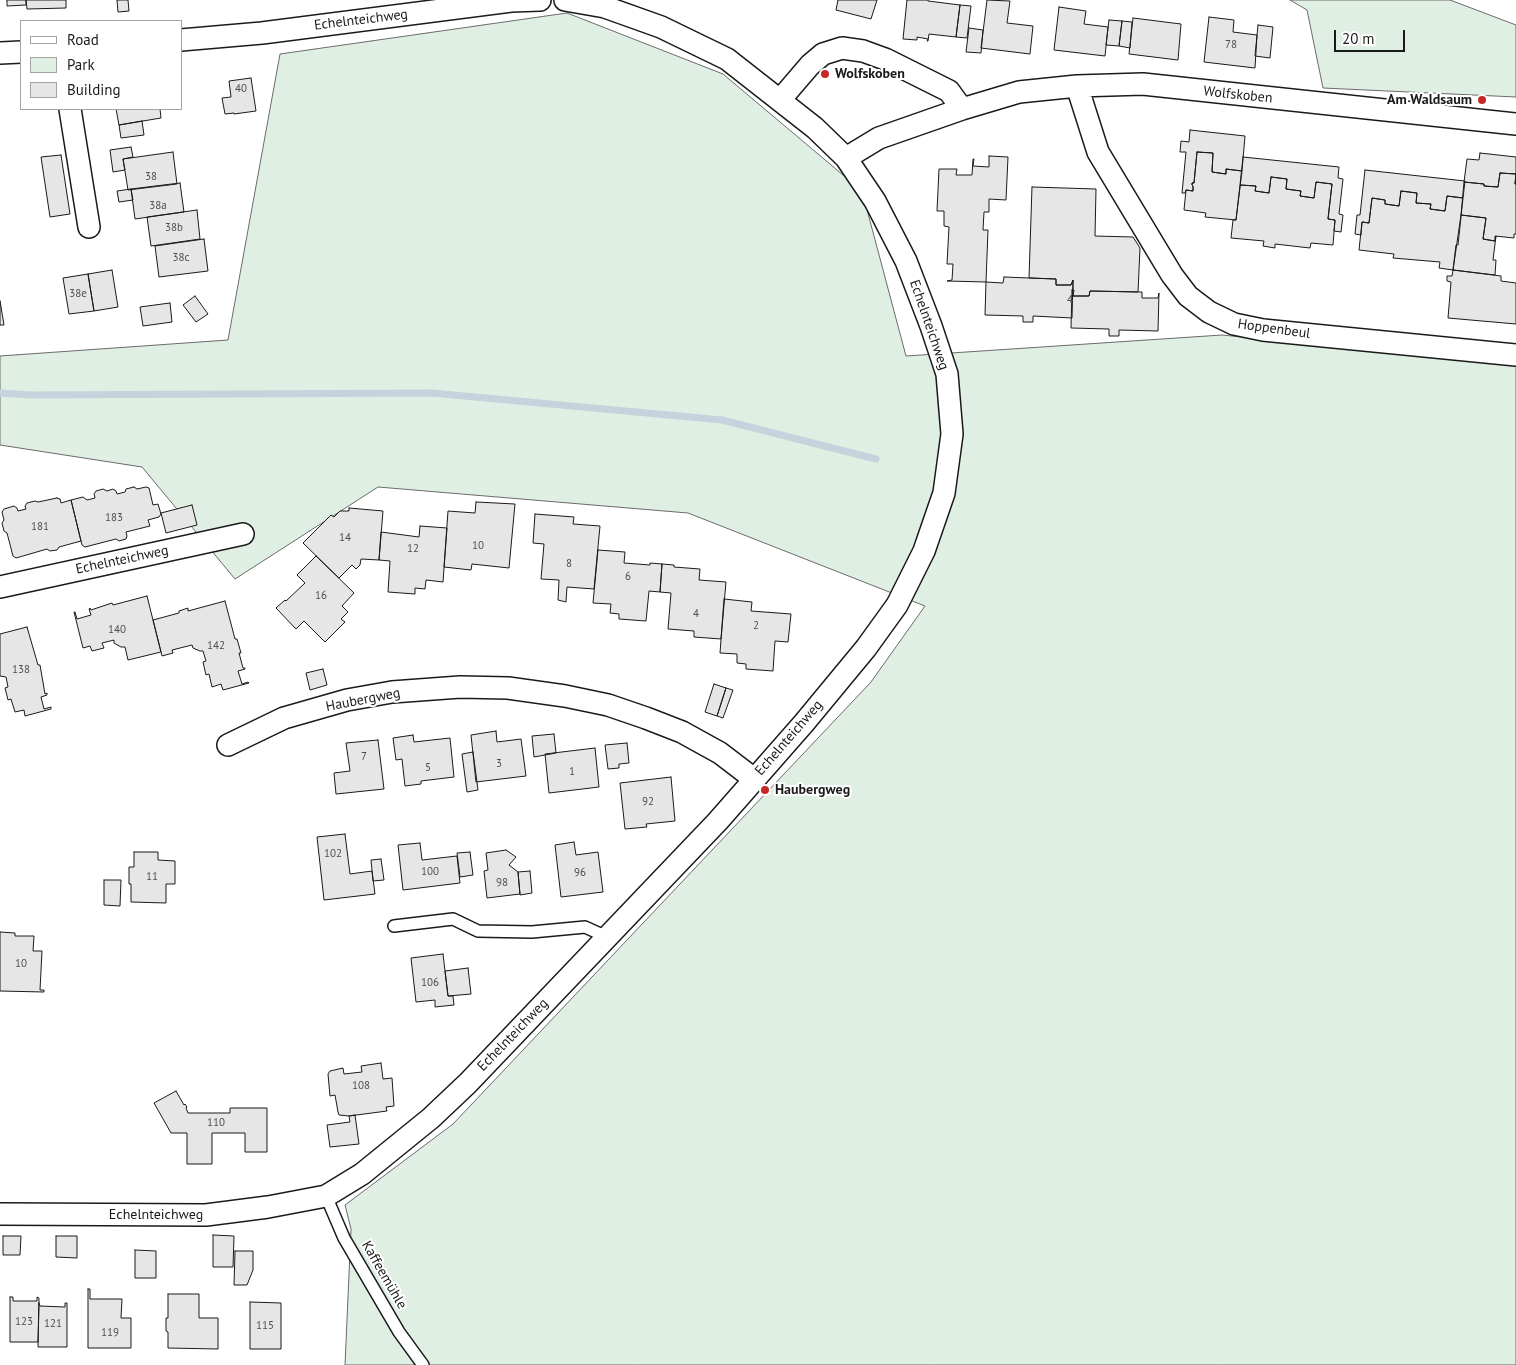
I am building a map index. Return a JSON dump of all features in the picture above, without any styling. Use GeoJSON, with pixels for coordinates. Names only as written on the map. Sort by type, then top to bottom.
{"type":"FeatureCollection","features":[{"type":"Feature","properties":{"kind":"street","name":"Echelnteichweg"},"geometry":{"type":"LineString","coordinates":[[182,40],[271,32],[511,1],[540,0]]}},
{"type":"Feature","properties":{"kind":"street","name":"Echelnteichweg"},"geometry":{"type":"LineString","coordinates":[[0,1214],[206,1215],[268,1207],[326,1196],[362,1174],[431,1118],[468,1083],[718,821],[866,648],[897,604],[924,551],[944,493],[952,434],[947,374],[932,326],[906,261],[875,201],[846,158],[815,128],[727,59],[661,27],[606,7],[565,0]]}},
{"type":"Feature","properties":{"kind":"street"},"geometry":{"type":"LineString","coordinates":[[780,100],[810,65],[823,54],[842,48],[884,59],[949,91],[962,109]]}},
{"type":"Feature","properties":{"kind":"street"},"geometry":{"type":"LineString","coordinates":[[0,53],[20,52]]}},
{"type":"Feature","properties":{"kind":"street","name":"Wolfskoben"},"geometry":{"type":"LineString","coordinates":[[846,158],[879,138],[962,109],[1019,92],[1077,86],[1143,84],[1516,124]]}},
{"type":"Feature","properties":{"kind":"street","name":"Hoppenbeul"},"geometry":{"type":"LineString","coordinates":[[1077,86],[1098,152],[1172,275],[1188,296],[1209,312],[1234,324],[1263,330],[1516,355]]}},
{"type":"Feature","properties":{"kind":"street"},"geometry":{"type":"LineString","coordinates":[[70,110],[89,227]]}},
{"type":"Feature","properties":{"kind":"street","name":"Echelnteichweg"},"geometry":{"type":"LineString","coordinates":[[0,586],[243,534]]}},
{"type":"Feature","properties":{"kind":"street","name":"Haubergweg"},"geometry":{"type":"LineString","coordinates":[[228,745],[284,718],[348,700],[392,692],[460,687],[508,688],[565,696],[608,705],[646,718],[682,732],[720,753],[754,779]]}},
{"type":"Feature","properties":{"kind":"lane"},"geometry":{"type":"LineString","coordinates":[[394,926],[452,919],[478,931],[532,932],[585,927],[607,937]]}},
{"type":"Feature","properties":{"kind":"lane","name":"Kaffeemühle"},"geometry":{"type":"LineString","coordinates":[[326,1196],[344,1238],[400,1332],[423,1365]]}},
{"type":"Feature","properties":{"kind":"green space"},"geometry":{"type":"Polygon","coordinates":[[[1290,0],[1450,0],[1516,25],[1516,97],[1323,88],[1307,10],[1290,0]]]}},
{"type":"Feature","properties":{"kind":"green space"},"geometry":{"type":"Polygon","coordinates":[[[567,13],[723,74],[862,191],[906,356],[1222,335],[1516,364],[1516,1365],[345,1365],[351,1229],[345,1205],[453,1124],[871,682],[925,606],[688,513],[378,487],[235,579],[142,467],[0,445],[0,356],[228,340],[280,54],[567,13]]]}},
{"type":"Feature","properties":{"kind":"building"},"geometry":{"type":"Polygon","coordinates":[[[7,0],[26,0],[26,5],[7,6],[7,0]]]}},
{"type":"Feature","properties":{"kind":"building"},"geometry":{"type":"Polygon","coordinates":[[[26,0],[66,0],[66,8],[27,9],[26,0]]]}},
{"type":"Feature","properties":{"kind":"building"},"geometry":{"type":"Polygon","coordinates":[[[117,0],[128,0],[129,11],[118,12],[117,0]]]}},
{"type":"Feature","properties":{"kind":"building"},"geometry":{"type":"Polygon","coordinates":[[[838,0],[877,0],[871,19],[836,10],[838,0]]]}},
{"type":"Feature","properties":{"kind":"building"},"geometry":{"type":"Polygon","coordinates":[[[907,0],[928,0],[960,5],[956,37],[929,34],[928,41],[928,39],[917,37],[917,40],[903,39],[907,0]]]}},
{"type":"Feature","properties":{"kind":"building"},"geometry":{"type":"Polygon","coordinates":[[[987,0],[1010,1],[1007,23],[1033,26],[1030,54],[981,48],[987,0]]]}},
{"type":"Feature","properties":{"kind":"building"},"geometry":{"type":"Polygon","coordinates":[[[960,5],[971,6],[967,38],[956,37],[960,5]]]}},
{"type":"Feature","properties":{"kind":"building"},"geometry":{"type":"Polygon","coordinates":[[[1059,7],[1086,11],[1084,24],[1108,27],[1105,56],[1054,50],[1059,7]]]}},
{"type":"Feature","properties":{"kind":"building"},"geometry":{"type":"Polygon","coordinates":[[[1209,17],[1234,20],[1233,32],[1257,35],[1255,68],[1204,62],[1209,17]]]}},
{"type":"Feature","properties":{"kind":"building"},"geometry":{"type":"Polygon","coordinates":[[[1133,18],[1181,24],[1178,60],[1129,54],[1133,18]]]}},
{"type":"Feature","properties":{"kind":"building"},"geometry":{"type":"Polygon","coordinates":[[[1109,20],[1122,21],[1119,46],[1106,45],[1109,20]]]}},
{"type":"Feature","properties":{"kind":"building"},"geometry":{"type":"Polygon","coordinates":[[[1122,21],[1132,22],[1130,48],[1119,46],[1122,21]]]}},
{"type":"Feature","properties":{"kind":"building"},"geometry":{"type":"Polygon","coordinates":[[[1258,25],[1273,27],[1270,58],[1255,56],[1258,25]]]}},
{"type":"Feature","properties":{"kind":"building"},"geometry":{"type":"Polygon","coordinates":[[[969,28],[983,30],[981,53],[966,52],[969,28]]]}},
{"type":"Feature","properties":{"kind":"building"},"geometry":{"type":"Polygon","coordinates":[[[251,78],[256,111],[225,114],[222,98],[231,97],[229,81],[251,78]]]}},
{"type":"Feature","properties":{"kind":"building"},"geometry":{"type":"Polygon","coordinates":[[[116,110],[160,110],[161,118],[119,125],[116,110]]]}},
{"type":"Feature","properties":{"kind":"building"},"geometry":{"type":"Polygon","coordinates":[[[142,121],[144,135],[121,138],[119,125],[142,121]]]}},
{"type":"Feature","properties":{"kind":"building"},"geometry":{"type":"Polygon","coordinates":[[[1190,130],[1245,136],[1242,171],[1226,169],[1226,174],[1212,172],[1213,153],[1197,152],[1194,183],[1192,183],[1193,191],[1186,190],[1185,193],[1182,193],[1186,152],[1180,152],[1181,141],[1189,142],[1190,130]]]}},
{"type":"Feature","properties":{"kind":"building"},"geometry":{"type":"Polygon","coordinates":[[[131,147],[133,157],[123,159],[125,170],[113,172],[110,150],[131,147]]]}},
{"type":"Feature","properties":{"kind":"building"},"geometry":{"type":"Polygon","coordinates":[[[173,152],[177,184],[128,190],[123,159],[173,152]]]}},
{"type":"Feature","properties":{"kind":"building"},"geometry":{"type":"Polygon","coordinates":[[[1197,152],[1213,153],[1212,172],[1226,174],[1226,169],[1242,171],[1236,220],[1205,217],[1206,213],[1184,210],[1186,190],[1193,191],[1192,183],[1194,183],[1197,152]]]}},
{"type":"Feature","properties":{"kind":"building"},"geometry":{"type":"Polygon","coordinates":[[[1480,153],[1516,157],[1516,174],[1500,173],[1498,187],[1464,182],[1467,159],[1479,160],[1480,153]]]}},
{"type":"Feature","properties":{"kind":"building"},"geometry":{"type":"Polygon","coordinates":[[[61,155],[70,214],[50,217],[41,157],[61,155]]]}},
{"type":"Feature","properties":{"kind":"building"},"geometry":{"type":"Polygon","coordinates":[[[989,156],[1008,157],[1006,200],[989,199],[989,212],[984,212],[983,230],[988,230],[986,282],[947,281],[952,280],[953,264],[947,264],[949,227],[944,226],[944,211],[937,211],[939,169],[957,169],[956,175],[972,175],[973,159],[973,166],[989,167],[989,156]]]}},
{"type":"Feature","properties":{"kind":"building"},"geometry":{"type":"Polygon","coordinates":[[[1243,157],[1339,167],[1338,178],[1343,179],[1339,214],[1343,215],[1341,232],[1334,231],[1335,220],[1328,219],[1332,184],[1316,182],[1314,198],[1300,196],[1301,191],[1286,189],[1287,179],[1271,177],[1269,193],[1255,191],[1256,186],[1240,185],[1243,157]]]}},
{"type":"Feature","properties":{"kind":"building"},"geometry":{"type":"Polygon","coordinates":[[[1365,170],[1465,181],[1463,198],[1447,196],[1445,211],[1430,209],[1431,204],[1416,203],[1417,193],[1401,191],[1399,206],[1385,204],[1385,200],[1372,198],[1369,223],[1362,222],[1361,235],[1355,234],[1357,215],[1360,215],[1365,170]]]}},
{"type":"Feature","properties":{"kind":"building"},"geometry":{"type":"Polygon","coordinates":[[[1500,173],[1516,174],[1516,234],[1514,234],[1514,238],[1495,236],[1495,241],[1483,239],[1486,218],[1461,215],[1464,182],[1498,187],[1500,173]]]}},
{"type":"Feature","properties":{"kind":"building"},"geometry":{"type":"Polygon","coordinates":[[[1271,177],[1287,179],[1286,189],[1301,191],[1300,196],[1314,198],[1316,182],[1332,184],[1328,219],[1335,220],[1333,245],[1311,243],[1310,248],[1275,244],[1275,248],[1263,246],[1264,241],[1231,238],[1233,220],[1236,220],[1240,185],[1256,186],[1255,191],[1269,193],[1271,177]]]}},
{"type":"Feature","properties":{"kind":"building"},"geometry":{"type":"Polygon","coordinates":[[[180,183],[184,212],[135,219],[131,189],[180,183]]]}},
{"type":"Feature","properties":{"kind":"building"},"geometry":{"type":"Polygon","coordinates":[[[1032,187],[1096,189],[1095,236],[1133,237],[1140,248],[1138,292],[1090,291],[1089,296],[1073,296],[1073,280],[1071,285],[1056,285],[1056,279],[1029,278],[1032,187]]]}},
{"type":"Feature","properties":{"kind":"building"},"geometry":{"type":"Polygon","coordinates":[[[131,189],[133,200],[119,202],[117,191],[131,189]]]}},
{"type":"Feature","properties":{"kind":"building"},"geometry":{"type":"Polygon","coordinates":[[[1401,191],[1417,193],[1416,203],[1431,204],[1430,209],[1445,211],[1447,196],[1463,198],[1458,245],[1456,245],[1453,270],[1439,268],[1440,262],[1393,258],[1394,254],[1359,250],[1362,222],[1369,223],[1372,198],[1385,200],[1385,204],[1399,206],[1401,191]]]}},
{"type":"Feature","properties":{"kind":"building"},"geometry":{"type":"Polygon","coordinates":[[[197,210],[200,239],[151,246],[147,217],[197,210]]]}},
{"type":"Feature","properties":{"kind":"building"},"geometry":{"type":"Polygon","coordinates":[[[1461,215],[1486,218],[1483,239],[1495,241],[1496,236],[1493,260],[1496,260],[1495,275],[1453,270],[1461,215]]]}},
{"type":"Feature","properties":{"kind":"building"},"geometry":{"type":"Polygon","coordinates":[[[204,239],[208,271],[159,277],[155,246],[204,239]]]}},
{"type":"Feature","properties":{"kind":"building"},"geometry":{"type":"Polygon","coordinates":[[[112,270],[118,307],[94,311],[88,274],[112,270]]]}},
{"type":"Feature","properties":{"kind":"building"},"geometry":{"type":"Polygon","coordinates":[[[1453,270],[1501,276],[1501,281],[1516,283],[1516,324],[1448,318],[1451,282],[1447,281],[1447,276],[1452,276],[1453,270]]]}},
{"type":"Feature","properties":{"kind":"building"},"geometry":{"type":"Polygon","coordinates":[[[88,274],[94,311],[69,314],[63,278],[88,274]]]}},
{"type":"Feature","properties":{"kind":"building"},"geometry":{"type":"Polygon","coordinates":[[[1004,277],[1056,279],[1056,285],[1071,285],[1073,280],[1072,318],[1033,316],[1033,322],[1023,322],[1023,316],[985,315],[986,282],[1003,283],[1004,277]]]}},
{"type":"Feature","properties":{"kind":"building"},"geometry":{"type":"Polygon","coordinates":[[[1072,290],[1074,290],[1073,296],[1089,296],[1090,291],[1142,292],[1142,298],[1158,298],[1159,293],[1158,331],[1119,330],[1119,336],[1109,336],[1109,329],[1071,328],[1072,290]]]}},
{"type":"Feature","properties":{"kind":"building"},"geometry":{"type":"Polygon","coordinates":[[[195,296],[208,314],[196,322],[183,305],[195,296]]]}},
{"type":"Feature","properties":{"kind":"building"},"geometry":{"type":"Polygon","coordinates":[[[0,301],[4,325],[0,325],[0,301]]]}},
{"type":"Feature","properties":{"kind":"building"},"geometry":{"type":"Polygon","coordinates":[[[170,303],[172,322],[143,326],[140,307],[170,303]]]}},
{"type":"Feature","properties":{"kind":"building"},"geometry":{"type":"Polygon","coordinates":[[[134,487],[137,489],[149,488],[153,505],[158,504],[161,514],[159,517],[148,520],[150,526],[126,532],[126,539],[119,541],[116,539],[85,547],[82,545],[71,500],[83,497],[87,500],[95,498],[94,494],[96,491],[103,489],[107,491],[113,489],[117,494],[134,487]]]}},
{"type":"Feature","properties":{"kind":"building"},"geometry":{"type":"Polygon","coordinates":[[[60,499],[61,503],[71,500],[81,541],[59,547],[57,550],[50,551],[47,549],[16,558],[13,556],[7,533],[4,531],[2,523],[4,520],[2,512],[4,509],[14,506],[18,511],[26,509],[27,503],[60,499]]]}},
{"type":"Feature","properties":{"kind":"building"},"geometry":{"type":"Polygon","coordinates":[[[476,502],[515,504],[509,568],[472,564],[471,570],[444,567],[448,511],[475,513],[476,502]]]}},
{"type":"Feature","properties":{"kind":"building"},"geometry":{"type":"Polygon","coordinates":[[[192,505],[197,525],[166,533],[161,513],[192,505]]]}},
{"type":"Feature","properties":{"kind":"building"},"geometry":{"type":"Polygon","coordinates":[[[349,508],[383,511],[379,560],[361,559],[360,565],[356,569],[352,565],[339,578],[303,543],[331,515],[334,517],[340,511],[349,511],[349,508]]]}},
{"type":"Feature","properties":{"kind":"building"},"geometry":{"type":"Polygon","coordinates":[[[535,514],[574,517],[573,524],[600,526],[594,589],[567,587],[566,602],[558,600],[559,580],[541,579],[544,544],[533,543],[535,514]]]}},
{"type":"Feature","properties":{"kind":"building"},"geometry":{"type":"Polygon","coordinates":[[[420,526],[447,528],[443,582],[426,580],[425,589],[415,588],[415,594],[388,592],[390,561],[379,560],[381,532],[419,537],[420,526]]]}},
{"type":"Feature","properties":{"kind":"building"},"geometry":{"type":"Polygon","coordinates":[[[598,550],[625,552],[624,563],[662,564],[660,592],[649,591],[646,621],[619,619],[619,614],[610,613],[611,604],[593,603],[598,550]]]}},
{"type":"Feature","properties":{"kind":"building"},"geometry":{"type":"Polygon","coordinates":[[[316,556],[354,593],[342,606],[348,612],[341,619],[345,622],[325,642],[304,621],[296,629],[276,608],[305,583],[297,575],[316,556]]]}},
{"type":"Feature","properties":{"kind":"building"},"geometry":{"type":"Polygon","coordinates":[[[662,564],[700,569],[699,580],[726,582],[721,639],[694,637],[694,631],[668,629],[671,593],[660,592],[662,564]]]}},
{"type":"Feature","properties":{"kind":"building"},"geometry":{"type":"Polygon","coordinates":[[[147,596],[161,652],[128,660],[125,647],[114,643],[114,640],[102,643],[104,648],[92,651],[90,646],[83,648],[74,612],[77,619],[91,615],[90,608],[91,610],[112,603],[113,605],[147,596]]]}},
{"type":"Feature","properties":{"kind":"building"},"geometry":{"type":"Polygon","coordinates":[[[724,599],[752,602],[751,611],[791,614],[788,642],[775,641],[773,671],[746,669],[746,664],[737,663],[737,654],[720,653],[724,599]]]}},
{"type":"Feature","properties":{"kind":"building"},"geometry":{"type":"Polygon","coordinates":[[[225,601],[235,639],[237,639],[241,653],[239,653],[243,668],[245,668],[238,671],[242,684],[249,683],[223,690],[221,684],[212,687],[209,674],[206,675],[203,662],[206,661],[203,651],[193,648],[192,645],[172,650],[173,653],[162,656],[153,620],[179,613],[179,611],[188,608],[188,611],[225,601]]]}},
{"type":"Feature","properties":{"kind":"building"},"geometry":{"type":"Polygon","coordinates":[[[27,627],[38,665],[40,665],[45,694],[47,693],[47,695],[41,697],[44,709],[51,707],[51,709],[25,716],[24,710],[15,712],[11,699],[8,700],[5,688],[8,687],[6,677],[0,676],[0,634],[27,627]]]}},
{"type":"Feature","properties":{"kind":"building"},"geometry":{"type":"Polygon","coordinates":[[[323,669],[327,685],[310,690],[306,673],[323,669]]]}},
{"type":"Feature","properties":{"kind":"building"},"geometry":{"type":"Polygon","coordinates":[[[714,684],[726,688],[717,716],[705,712],[714,684]]]}},
{"type":"Feature","properties":{"kind":"building"},"geometry":{"type":"Polygon","coordinates":[[[726,688],[733,690],[723,718],[717,716],[726,688]]]}},
{"type":"Feature","properties":{"kind":"building"},"geometry":{"type":"Polygon","coordinates":[[[496,731],[497,742],[521,739],[526,776],[476,782],[471,735],[496,731]]]}},
{"type":"Feature","properties":{"kind":"building"},"geometry":{"type":"Polygon","coordinates":[[[554,734],[556,753],[534,757],[532,736],[554,734]]]}},
{"type":"Feature","properties":{"kind":"building"},"geometry":{"type":"Polygon","coordinates":[[[413,735],[414,742],[450,738],[454,777],[421,781],[421,784],[405,786],[402,759],[396,760],[393,738],[413,735]]]}},
{"type":"Feature","properties":{"kind":"building"},"geometry":{"type":"Polygon","coordinates":[[[378,740],[384,789],[336,794],[334,773],[350,771],[346,743],[378,740]]]}},
{"type":"Feature","properties":{"kind":"building"},"geometry":{"type":"Polygon","coordinates":[[[627,743],[629,763],[619,764],[619,768],[608,769],[605,745],[627,743]]]}},
{"type":"Feature","properties":{"kind":"building"},"geometry":{"type":"Polygon","coordinates":[[[595,748],[599,787],[549,793],[545,754],[595,748]]]}},
{"type":"Feature","properties":{"kind":"building"},"geometry":{"type":"Polygon","coordinates":[[[473,752],[478,790],[467,792],[462,754],[473,752]]]}},
{"type":"Feature","properties":{"kind":"building"},"geometry":{"type":"Polygon","coordinates":[[[671,777],[675,821],[646,824],[647,827],[625,829],[620,783],[671,777]]]}},
{"type":"Feature","properties":{"kind":"building"},"geometry":{"type":"Polygon","coordinates":[[[345,834],[350,874],[372,871],[375,894],[324,900],[317,837],[345,834]]]}},
{"type":"Feature","properties":{"kind":"building"},"geometry":{"type":"Polygon","coordinates":[[[574,842],[576,855],[598,852],[603,892],[561,897],[555,845],[574,842]]]}},
{"type":"Feature","properties":{"kind":"building"},"geometry":{"type":"Polygon","coordinates":[[[420,843],[422,860],[457,856],[460,883],[403,890],[398,845],[420,843]]]}},
{"type":"Feature","properties":{"kind":"building"},"geometry":{"type":"Polygon","coordinates":[[[506,850],[516,857],[509,865],[518,872],[520,894],[487,898],[484,871],[488,870],[486,853],[506,850]]]}},
{"type":"Feature","properties":{"kind":"building"},"geometry":{"type":"Polygon","coordinates":[[[134,852],[158,852],[158,860],[175,861],[175,884],[166,884],[166,903],[131,902],[129,867],[134,867],[134,852]]]}},
{"type":"Feature","properties":{"kind":"building"},"geometry":{"type":"Polygon","coordinates":[[[470,852],[473,875],[460,877],[457,853],[470,852]]]}},
{"type":"Feature","properties":{"kind":"building"},"geometry":{"type":"Polygon","coordinates":[[[381,859],[384,880],[373,881],[371,860],[381,859]]]}},
{"type":"Feature","properties":{"kind":"building"},"geometry":{"type":"Polygon","coordinates":[[[530,871],[532,893],[520,895],[518,872],[530,871]]]}},
{"type":"Feature","properties":{"kind":"building"},"geometry":{"type":"Polygon","coordinates":[[[104,880],[121,880],[120,906],[104,905],[104,880]]]}},
{"type":"Feature","properties":{"kind":"building"},"geometry":{"type":"Polygon","coordinates":[[[0,932],[15,933],[15,936],[34,936],[33,951],[42,951],[40,990],[44,990],[44,992],[0,991],[0,932]]]}},
{"type":"Feature","properties":{"kind":"building"},"geometry":{"type":"Polygon","coordinates":[[[443,954],[448,996],[453,996],[454,1005],[435,1007],[435,1000],[416,1002],[411,958],[443,954]]]}},
{"type":"Feature","properties":{"kind":"building"},"geometry":{"type":"Polygon","coordinates":[[[468,968],[471,994],[448,996],[445,971],[468,968]]]}},
{"type":"Feature","properties":{"kind":"building"},"geometry":{"type":"Polygon","coordinates":[[[381,1063],[383,1079],[392,1078],[394,1106],[386,1107],[387,1111],[349,1116],[339,1115],[335,1095],[330,1096],[328,1074],[330,1071],[343,1068],[344,1074],[362,1072],[361,1066],[381,1063]]]}},
{"type":"Feature","properties":{"kind":"building"},"geometry":{"type":"Polygon","coordinates":[[[176,1091],[187,1107],[188,1113],[230,1113],[230,1108],[267,1108],[267,1152],[245,1152],[245,1133],[212,1133],[212,1164],[187,1164],[187,1133],[171,1133],[154,1103],[176,1091]]]}},
{"type":"Feature","properties":{"kind":"building"},"geometry":{"type":"Polygon","coordinates":[[[355,1115],[359,1144],[330,1147],[327,1125],[350,1122],[349,1116],[355,1115]]]}},
{"type":"Feature","properties":{"kind":"building"},"geometry":{"type":"Polygon","coordinates":[[[213,1235],[234,1236],[233,1267],[213,1267],[213,1235]]]}},
{"type":"Feature","properties":{"kind":"building"},"geometry":{"type":"Polygon","coordinates":[[[3,1236],[21,1236],[20,1255],[3,1255],[3,1236]]]}},
{"type":"Feature","properties":{"kind":"building"},"geometry":{"type":"Polygon","coordinates":[[[56,1236],[77,1236],[77,1258],[56,1257],[56,1236]]]}},
{"type":"Feature","properties":{"kind":"building"},"geometry":{"type":"Polygon","coordinates":[[[135,1250],[156,1251],[156,1278],[135,1278],[135,1250]]]}},
{"type":"Feature","properties":{"kind":"building"},"geometry":{"type":"Polygon","coordinates":[[[235,1251],[253,1251],[253,1270],[247,1285],[234,1285],[235,1251]]]}},
{"type":"Feature","properties":{"kind":"building"},"geometry":{"type":"Polygon","coordinates":[[[88,1289],[90,1289],[90,1299],[122,1299],[121,1318],[131,1318],[131,1348],[88,1348],[88,1289]]]}},
{"type":"Feature","properties":{"kind":"building"},"geometry":{"type":"Polygon","coordinates":[[[168,1294],[199,1294],[199,1318],[218,1318],[218,1349],[168,1348],[166,1318],[168,1318],[168,1294]]]}},
{"type":"Feature","properties":{"kind":"building"},"geometry":{"type":"Polygon","coordinates":[[[10,1297],[13,1297],[13,1301],[37,1301],[37,1297],[39,1298],[38,1342],[10,1342],[10,1297]]]}},
{"type":"Feature","properties":{"kind":"building"},"geometry":{"type":"Polygon","coordinates":[[[250,1302],[281,1303],[281,1349],[250,1349],[250,1302]]]}},
{"type":"Feature","properties":{"kind":"building"},"geometry":{"type":"Polygon","coordinates":[[[39,1303],[40,1306],[65,1307],[65,1303],[67,1303],[67,1347],[38,1347],[39,1303]]]}},
{"type":"Feature","properties":{"kind":"waterway"},"geometry":{"type":"LineString","coordinates":[[0,393],[30,395],[432,393],[722,420],[876,459]]}},
{"type":"Feature","properties":{"kind":"place","name":"Wolfskoben"},"geometry":{"type":"Point","coordinates":[825,74]}},
{"type":"Feature","properties":{"kind":"place","name":"Am Waldsaum"},"geometry":{"type":"Point","coordinates":[1482,100]}},
{"type":"Feature","properties":{"kind":"place","name":"Haubergweg"},"geometry":{"type":"Point","coordinates":[765,790]}}]}
